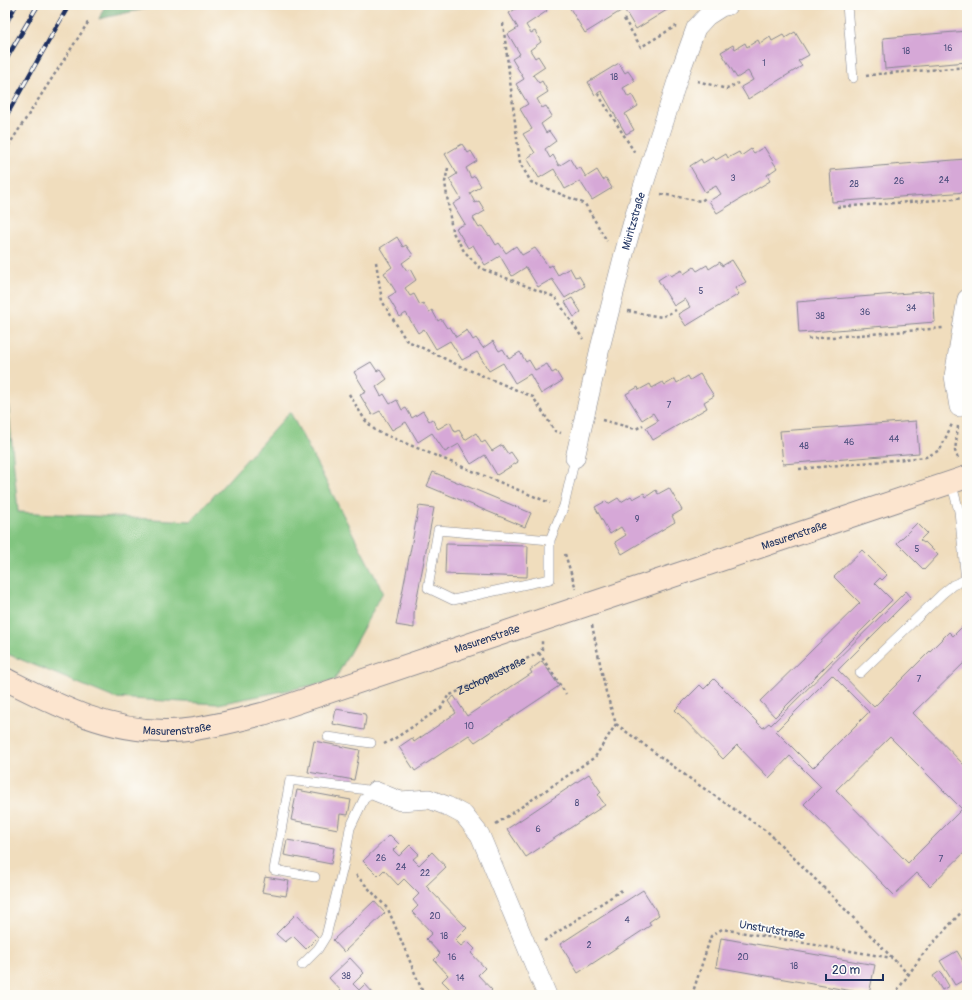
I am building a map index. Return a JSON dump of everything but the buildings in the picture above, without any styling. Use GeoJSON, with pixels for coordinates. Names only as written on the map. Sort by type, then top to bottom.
{"type":"FeatureCollection","features":[{"type":"Feature","properties":{"kind":"main road","name":"Masurenstraße"},"geometry":{"type":"LineString","coordinates":[[5,679],[56,705],[85,717],[108,723],[148,731],[185,731],[224,724],[266,713],[585,606],[959,474]]}},
{"type":"Feature","properties":{"kind":"street","name":"Müritzstraße"},"geometry":{"type":"LineString","coordinates":[[575,458],[600,348],[625,250],[642,190],[679,76],[696,28],[707,16],[724,6]]}},
{"type":"Feature","properties":{"kind":"street"},"geometry":{"type":"LineString","coordinates":[[959,408],[954,376],[967,298]]}},
{"type":"Feature","properties":{"kind":"street"},"geometry":{"type":"LineString","coordinates":[[375,792],[400,800],[429,799],[464,815],[480,835],[547,995]]}},
{"type":"Feature","properties":{"kind":"lane"},"geometry":{"type":"LineString","coordinates":[[847,5],[852,78]]}},
{"type":"Feature","properties":{"kind":"lane"},"geometry":{"type":"LineString","coordinates":[[550,540],[438,530],[428,588],[453,600],[550,580],[550,540],[564,506],[575,458]]}},
{"type":"Feature","properties":{"kind":"lane"},"geometry":{"type":"LineString","coordinates":[[959,474],[958,511],[966,567],[965,580],[967,591]]}},
{"type":"Feature","properties":{"kind":"lane"},"geometry":{"type":"LineString","coordinates":[[860,673],[942,594],[953,585],[965,580]]}},
{"type":"Feature","properties":{"kind":"lane"},"geometry":{"type":"LineString","coordinates":[[328,737],[371,743]]}},
{"type":"Feature","properties":{"kind":"lane"},"geometry":{"type":"LineString","coordinates":[[314,876],[274,870],[290,780],[375,792]]}},
{"type":"Feature","properties":{"kind":"lane"},"geometry":{"type":"LineString","coordinates":[[302,965],[318,949],[326,936],[344,863],[350,828],[364,799],[375,792]]}},
{"type":"Feature","properties":{"kind":"path"},"geometry":{"type":"LineString","coordinates":[[624,18],[641,47],[682,22],[696,28]]}},
{"type":"Feature","properties":{"kind":"path"},"geometry":{"type":"LineString","coordinates":[[5,151],[89,21]]}},
{"type":"Feature","properties":{"kind":"path"},"geometry":{"type":"LineString","coordinates":[[503,24],[520,163],[531,182],[585,204],[611,247],[625,250]]}},
{"type":"Feature","properties":{"kind":"path"},"geometry":{"type":"LineString","coordinates":[[852,78],[878,74],[967,67]]}},
{"type":"Feature","properties":{"kind":"path"},"geometry":{"type":"LineString","coordinates":[[679,76],[727,90],[738,83]]}},
{"type":"Feature","properties":{"kind":"path"},"geometry":{"type":"LineString","coordinates":[[598,94],[637,156],[652,159]]}},
{"type":"Feature","properties":{"kind":"path"},"geometry":{"type":"LineString","coordinates":[[448,168],[445,182],[452,231],[464,251],[480,268],[555,297],[586,344],[600,348]]}},
{"type":"Feature","properties":{"kind":"path"},"geometry":{"type":"LineString","coordinates":[[642,190],[701,201],[707,197]]}},
{"type":"Feature","properties":{"kind":"path"},"geometry":{"type":"LineString","coordinates":[[837,207],[967,198]]}},
{"type":"Feature","properties":{"kind":"path"},"geometry":{"type":"LineString","coordinates":[[376,262],[382,300],[406,340],[462,367],[533,397],[554,431],[579,439]]}},
{"type":"Feature","properties":{"kind":"path"},"geometry":{"type":"LineString","coordinates":[[610,308],[662,317],[676,310]]}},
{"type":"Feature","properties":{"kind":"path"},"geometry":{"type":"LineString","coordinates":[[808,339],[962,327]]}},
{"type":"Feature","properties":{"kind":"path"},"geometry":{"type":"LineString","coordinates":[[349,394],[365,420],[376,432],[552,504]]}},
{"type":"Feature","properties":{"kind":"path"},"geometry":{"type":"LineString","coordinates":[[799,469],[926,458],[940,450],[959,408]]}},
{"type":"Feature","properties":{"kind":"path"},"geometry":{"type":"LineString","coordinates":[[959,408],[955,450],[959,474]]}},
{"type":"Feature","properties":{"kind":"path"},"geometry":{"type":"LineString","coordinates":[[585,416],[636,429],[643,425]]}},
{"type":"Feature","properties":{"kind":"path"},"geometry":{"type":"LineString","coordinates":[[550,540],[566,554],[585,606],[606,692],[616,724],[696,783],[769,833],[908,974]]}},
{"type":"Feature","properties":{"kind":"path","name":"Zschopaustraße"},"geometry":{"type":"LineString","coordinates":[[382,745],[394,739],[441,708],[448,696],[540,653],[542,650],[542,635]]}},
{"type":"Feature","properties":{"kind":"path"},"geometry":{"type":"LineString","coordinates":[[540,653],[566,694]]}},
{"type":"Feature","properties":{"kind":"path"},"geometry":{"type":"LineString","coordinates":[[480,835],[595,756],[616,724]]}},
{"type":"Feature","properties":{"kind":"path"},"geometry":{"type":"LineString","coordinates":[[344,863],[388,909],[424,995]]}},
{"type":"Feature","properties":{"kind":"path"},"geometry":{"type":"LineString","coordinates":[[529,951],[622,890]]}},
{"type":"Feature","properties":{"kind":"path"},"geometry":{"type":"LineString","coordinates":[[894,995],[923,954],[967,906]]}},
{"type":"Feature","properties":{"kind":"path","name":"Unstrutstraße"},"geometry":{"type":"LineString","coordinates":[[692,995],[711,936],[722,929],[893,958]]}},
{"type":"Feature","properties":{"kind":"green space"},"geometry":{"type":"Polygon","coordinates":[[[105,5],[162,5],[99,19],[105,5]]]}},
{"type":"Feature","properties":{"kind":"green space"},"geometry":{"type":"Polygon","coordinates":[[[5,368],[18,512],[191,521],[290,412],[383,592],[334,681],[218,704],[114,698],[5,653],[5,368]]]}},
{"type":"Feature","properties":{"kind":"railway"},"geometry":{"type":"LineString","coordinates":[[5,25],[16,5]]}},
{"type":"Feature","properties":{"kind":"railway"},"geometry":{"type":"LineString","coordinates":[[5,61],[38,5]]}},
{"type":"Feature","properties":{"kind":"railway"},"geometry":{"type":"LineString","coordinates":[[5,118],[69,5]]}}]}
